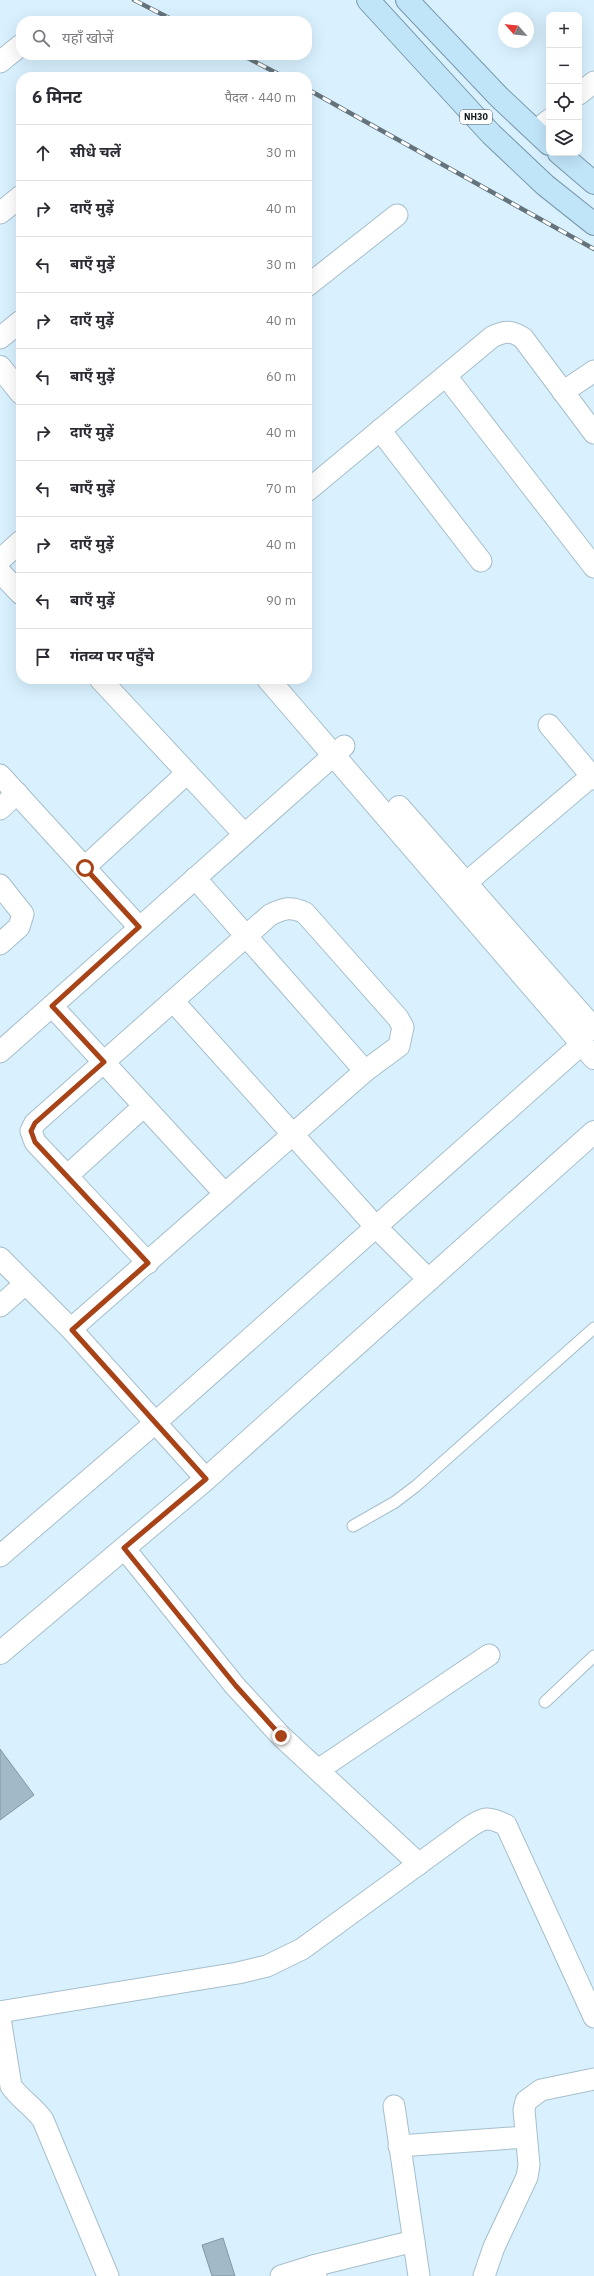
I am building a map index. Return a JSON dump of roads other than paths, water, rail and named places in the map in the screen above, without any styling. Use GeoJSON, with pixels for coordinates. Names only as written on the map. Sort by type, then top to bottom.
{"type":"FeatureCollection","features":[{"type":"Feature","properties":{"kind":"highway","name":"NH30"},"geometry":{"type":"LineString","coordinates":[[368,0],[491,134],[545,185],[594,224]]}},
{"type":"Feature","properties":{"kind":"highway","name":"NH30"},"geometry":{"type":"LineString","coordinates":[[407,0],[447,44],[544,132]]}},
{"type":"Feature","properties":{"kind":"highway"},"geometry":{"type":"LineString","coordinates":[[562,156],[594,183]]}},
{"type":"Feature","properties":{"kind":"main road"},"geometry":{"type":"LineString","coordinates":[[0,351],[16,370]]}},
{"type":"Feature","properties":{"kind":"main road"},"geometry":{"type":"LineString","coordinates":[[0,367],[16,387]]}},
{"type":"Feature","properties":{"kind":"main road"},"geometry":{"type":"LineString","coordinates":[[273,684],[339,750]]}},
{"type":"Feature","properties":{"kind":"main road"},"geometry":{"type":"LineString","coordinates":[[289,684],[339,750],[459,888],[590,1044]]}},
{"type":"Feature","properties":{"kind":"main road"},"geometry":{"type":"LineString","coordinates":[[0,1653],[206,1479],[594,1132]]}},
{"type":"Feature","properties":{"kind":"street"},"geometry":{"type":"LineString","coordinates":[[0,62],[16,49]]}},
{"type":"Feature","properties":{"kind":"street"},"geometry":{"type":"LineString","coordinates":[[582,92],[594,82]]}},
{"type":"Feature","properties":{"kind":"street"},"geometry":{"type":"LineString","coordinates":[[0,213],[16,200]]}},
{"type":"Feature","properties":{"kind":"street"},"geometry":{"type":"LineString","coordinates":[[312,282],[397,215]]}},
{"type":"Feature","properties":{"kind":"street"},"geometry":{"type":"LineString","coordinates":[[0,338],[16,325]]}},
{"type":"Feature","properties":{"kind":"street"},"geometry":{"type":"LineString","coordinates":[[312,487],[492,337],[503,332],[513,332],[523,338],[594,433]]}},
{"type":"Feature","properties":{"kind":"street"},"geometry":{"type":"LineString","coordinates":[[563,392],[594,371]]}},
{"type":"Feature","properties":{"kind":"street"},"geometry":{"type":"LineString","coordinates":[[446,376],[594,567]]}},
{"type":"Feature","properties":{"kind":"street"},"geometry":{"type":"LineString","coordinates":[[380,430],[481,562]]}},
{"type":"Feature","properties":{"kind":"street"},"geometry":{"type":"LineString","coordinates":[[0,560],[16,546]]}},
{"type":"Feature","properties":{"kind":"street"},"geometry":{"type":"LineString","coordinates":[[0,572],[16,589]]}},
{"type":"Feature","properties":{"kind":"street"},"geometry":{"type":"LineString","coordinates":[[105,684],[244,834]]}},
{"type":"Feature","properties":{"kind":"street"},"geometry":{"type":"LineString","coordinates":[[459,888],[593,776],[549,725]]}},
{"type":"Feature","properties":{"kind":"street"},"geometry":{"type":"LineString","coordinates":[[0,1052],[339,750]]}},
{"type":"Feature","properties":{"kind":"street"},"geometry":{"type":"LineString","coordinates":[[85,868],[187,773]]}},
{"type":"Feature","properties":{"kind":"street"},"geometry":{"type":"LineString","coordinates":[[0,775],[139,927]]}},
{"type":"Feature","properties":{"kind":"street"},"geometry":{"type":"LineString","coordinates":[[0,809],[16,793]]}},
{"type":"Feature","properties":{"kind":"street"},"geometry":{"type":"LineString","coordinates":[[195,878],[365,1071]]}},
{"type":"Feature","properties":{"kind":"street"},"geometry":{"type":"LineString","coordinates":[[0,884],[23,914],[19,927],[0,944]]}},
{"type":"Feature","properties":{"kind":"street"},"geometry":{"type":"LineString","coordinates":[[72,1330],[148,1263],[225,1194],[365,1071],[399,1046],[403,1027],[398,1018],[305,913],[294,907],[283,908],[270,915],[35,1123],[31,1131],[35,1142],[148,1263]]}},
{"type":"Feature","properties":{"kind":"street"},"geometry":{"type":"LineString","coordinates":[[173,1001],[376,1227],[429,1280]]}},
{"type":"Feature","properties":{"kind":"street"},"geometry":{"type":"LineString","coordinates":[[52,1006],[225,1194]]}},
{"type":"Feature","properties":{"kind":"street"},"geometry":{"type":"LineString","coordinates":[[0,1556],[154,1423],[376,1227],[590,1044]]}},
{"type":"Feature","properties":{"kind":"street"},"geometry":{"type":"LineString","coordinates":[[67,1176],[144,1106]]}},
{"type":"Feature","properties":{"kind":"street"},"geometry":{"type":"LineString","coordinates":[[0,1258],[72,1330],[154,1423],[206,1479]]}},
{"type":"Feature","properties":{"kind":"street"},"geometry":{"type":"LineString","coordinates":[[0,1306],[25,1284]]}},
{"type":"Feature","properties":{"kind":"street"},"geometry":{"type":"LineString","coordinates":[[124,1548],[236,1686],[281,1736],[419,1864]]}},
{"type":"Feature","properties":{"kind":"street"},"geometry":{"type":"LineString","coordinates":[[318,1770],[489,1655]]}},
{"type":"Feature","properties":{"kind":"street"},"geometry":{"type":"LineString","coordinates":[[0,2012],[238,1973],[267,1966],[302,1949],[482,1819],[493,1819],[506,1825],[593,2011]]}},
{"type":"Feature","properties":{"kind":"street"},"geometry":{"type":"LineString","coordinates":[[0,2018],[11,2086],[17,2094],[36,2110],[44,2120],[108,2276]]}},
{"type":"Feature","properties":{"kind":"street"},"geometry":{"type":"LineString","coordinates":[[484,2276],[494,2247],[527,2177],[529,2165],[524,2110],[526,2101],[533,2094],[541,2090],[594,2079]]}},
{"type":"Feature","properties":{"kind":"street"},"geometry":{"type":"LineString","coordinates":[[394,2106],[419,2276]]}},
{"type":"Feature","properties":{"kind":"street"},"geometry":{"type":"LineString","coordinates":[[399,2146],[526,2137]]}},
{"type":"Feature","properties":{"kind":"street"},"geometry":{"type":"LineString","coordinates":[[282,2276],[314,2271],[414,2241]]}},
{"type":"Feature","properties":{"kind":"lane"},"geometry":{"type":"LineString","coordinates":[[353,1526],[395,1502],[416,1486],[594,1328]]}},
{"type":"Feature","properties":{"kind":"lane"},"geometry":{"type":"LineString","coordinates":[[545,1702],[594,1656]]}},
{"type":"Feature","properties":{"kind":"railway"},"geometry":{"type":"LineString","coordinates":[[134,0],[165,16]]}},
{"type":"Feature","properties":{"kind":"railway"},"geometry":{"type":"LineString","coordinates":[[252,60],[274,72]]}},
{"type":"Feature","properties":{"kind":"railway"},"geometry":{"type":"LineString","coordinates":[[312,92],[594,249]]}}]}
